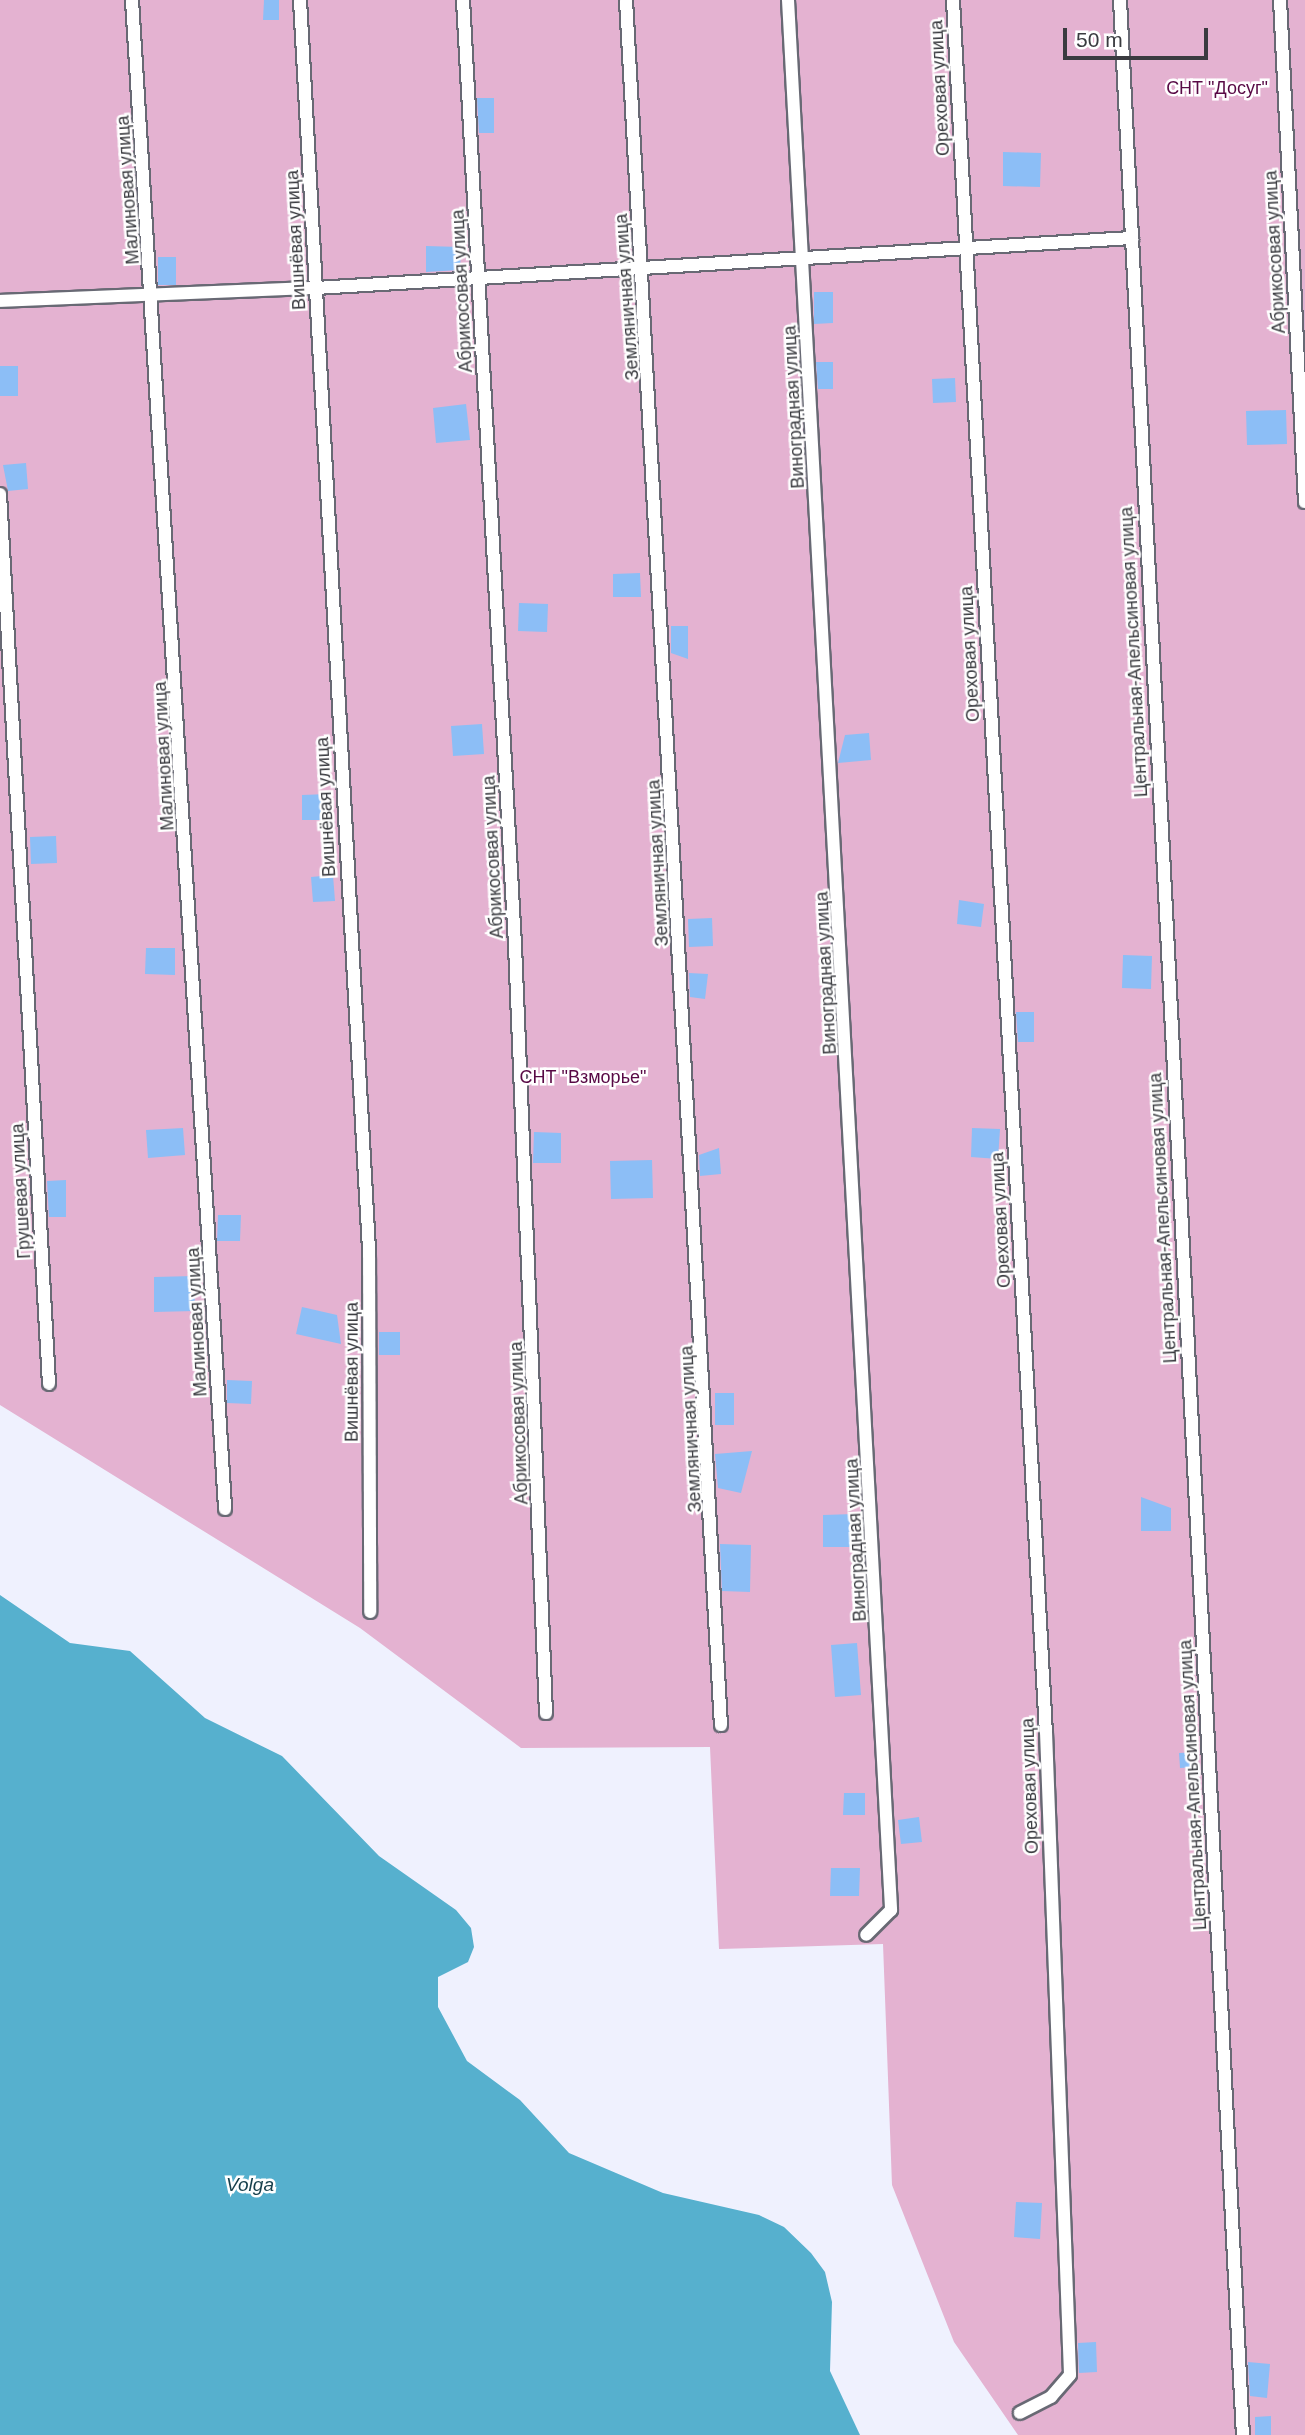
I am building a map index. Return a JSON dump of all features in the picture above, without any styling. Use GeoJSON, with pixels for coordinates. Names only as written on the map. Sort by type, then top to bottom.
{"type":"FeatureCollection","features":[{"type":"Feature","properties":{"kind":"lane","name":"Малиновая улица"},"geometry":{"type":"LineString","coordinates":[[132,0],[153,294],[225,1509]]}},
{"type":"Feature","properties":{"kind":"lane","name":"Вишнёвая улица"},"geometry":{"type":"LineString","coordinates":[[300,0],[369,1248],[370,1612]]}},
{"type":"Feature","properties":{"kind":"lane","name":"Абрикосовая улица"},"geometry":{"type":"LineString","coordinates":[[463,0],[479,278],[546,1713]]}},
{"type":"Feature","properties":{"kind":"lane","name":"Земляничная улица"},"geometry":{"type":"LineString","coordinates":[[626,0],[720,1725]]}},
{"type":"Feature","properties":{"kind":"lane","name":"Виноградная улица"},"geometry":{"type":"LineString","coordinates":[[788,0],[891,1910],[866,1935]]}},
{"type":"Feature","properties":{"kind":"lane","name":"Ореховая улица"},"geometry":{"type":"LineString","coordinates":[[953,0],[1046,1732],[1070,2375],[1051,2397],[1020,2413]]}},
{"type":"Feature","properties":{"kind":"lane","name":"Центральная-Апельсиновая улица"},"geometry":{"type":"LineString","coordinates":[[1120,0],[1243,2435]]}},
{"type":"Feature","properties":{"kind":"lane","name":"Абрикосовая улица"},"geometry":{"type":"LineString","coordinates":[[1280,0],[1305,502]]}},
{"type":"Feature","properties":{"kind":"lane"},"geometry":{"type":"LineString","coordinates":[[0,301],[316,288],[1132,238]]}},
{"type":"Feature","properties":{"kind":"lane","name":"Грушевая улица"},"geometry":{"type":"LineString","coordinates":[[0,494],[49,1384]]}},
{"type":"Feature","properties":{"kind":"green space","name":"СНТ \"Взморье\""},"geometry":{"type":"Polygon","coordinates":[[[0,0],[1112,0],[1238,2435],[1018,2435],[954,2342],[892,2185],[883,1944],[719,1949],[710,1747],[521,1748],[360,1628],[0,1405],[0,0]]]}},
{"type":"Feature","properties":{"kind":"green space","name":"СНТ \"Досуг\""},"geometry":{"type":"Polygon","coordinates":[[[1125,0],[1305,0],[1305,2435],[1247,2435],[1125,0]]]}},
{"type":"Feature","properties":{"kind":"water","name":"Volga"},"geometry":{"type":"Polygon","coordinates":[[[0,1595],[70,1643],[130,1651],[205,1718],[282,1756],[379,1856],[456,1910],[471,1928],[474,1947],[468,1962],[438,1977],[438,2007],[467,2061],[520,2100],[569,2153],[663,2193],[759,2215],[784,2227],[811,2253],[825,2272],[832,2302],[830,2371],[860,2435],[0,2435],[0,1595]]]}},
{"type":"Feature","properties":{"kind":"building"},"geometry":{"type":"Polygon","coordinates":[[[264,0],[279,0],[279,20],[263,20],[264,0]]]}},
{"type":"Feature","properties":{"kind":"building"},"geometry":{"type":"Polygon","coordinates":[[[477,98],[494,98],[494,133],[479,133],[477,98]]]}},
{"type":"Feature","properties":{"kind":"building"},"geometry":{"type":"Polygon","coordinates":[[[1003,152],[1041,153],[1040,187],[1003,186],[1003,152]]]}},
{"type":"Feature","properties":{"kind":"building"},"geometry":{"type":"Polygon","coordinates":[[[426,246],[461,247],[460,270],[426,272],[426,246]]]}},
{"type":"Feature","properties":{"kind":"building"},"geometry":{"type":"Polygon","coordinates":[[[158,257],[176,257],[176,285],[158,285],[158,257]]]}},
{"type":"Feature","properties":{"kind":"building"},"geometry":{"type":"Polygon","coordinates":[[[814,292],[833,292],[833,323],[814,324],[814,292]]]}},
{"type":"Feature","properties":{"kind":"building"},"geometry":{"type":"Polygon","coordinates":[[[816,362],[833,362],[833,389],[818,389],[816,362]]]}},
{"type":"Feature","properties":{"kind":"building"},"geometry":{"type":"Polygon","coordinates":[[[0,366],[18,366],[18,396],[0,396],[0,366]]]}},
{"type":"Feature","properties":{"kind":"building"},"geometry":{"type":"Polygon","coordinates":[[[955,378],[956,402],[933,403],[932,379],[955,378]]]}},
{"type":"Feature","properties":{"kind":"building"},"geometry":{"type":"Polygon","coordinates":[[[466,404],[470,440],[436,443],[433,408],[466,404]]]}},
{"type":"Feature","properties":{"kind":"building"},"geometry":{"type":"Polygon","coordinates":[[[1286,410],[1287,444],[1247,445],[1246,411],[1286,410]]]}},
{"type":"Feature","properties":{"kind":"building"},"geometry":{"type":"Polygon","coordinates":[[[26,463],[28,489],[8,491],[3,465],[26,463]]]}},
{"type":"Feature","properties":{"kind":"building"},"geometry":{"type":"Polygon","coordinates":[[[640,573],[641,597],[613,597],[613,574],[640,573]]]}},
{"type":"Feature","properties":{"kind":"building"},"geometry":{"type":"Polygon","coordinates":[[[519,603],[548,604],[547,632],[518,631],[519,603]]]}},
{"type":"Feature","properties":{"kind":"building"},"geometry":{"type":"Polygon","coordinates":[[[671,626],[688,626],[688,659],[671,653],[671,626]]]}},
{"type":"Feature","properties":{"kind":"building"},"geometry":{"type":"Polygon","coordinates":[[[482,724],[484,754],[453,756],[451,726],[482,724]]]}},
{"type":"Feature","properties":{"kind":"building"},"geometry":{"type":"Polygon","coordinates":[[[869,733],[871,760],[838,763],[845,735],[869,733]]]}},
{"type":"Feature","properties":{"kind":"building"},"geometry":{"type":"Polygon","coordinates":[[[328,794],[329,820],[302,820],[302,795],[328,794]]]}},
{"type":"Feature","properties":{"kind":"building"},"geometry":{"type":"Polygon","coordinates":[[[56,836],[57,863],[31,864],[30,837],[56,836]]]}},
{"type":"Feature","properties":{"kind":"building"},"geometry":{"type":"Polygon","coordinates":[[[333,875],[335,901],[313,902],[311,877],[333,875]]]}},
{"type":"Feature","properties":{"kind":"building"},"geometry":{"type":"Polygon","coordinates":[[[959,900],[984,904],[981,927],[957,924],[959,900]]]}},
{"type":"Feature","properties":{"kind":"building"},"geometry":{"type":"Polygon","coordinates":[[[712,918],[713,946],[689,947],[688,919],[712,918]]]}},
{"type":"Feature","properties":{"kind":"building"},"geometry":{"type":"Polygon","coordinates":[[[146,948],[175,948],[175,975],[145,974],[146,948]]]}},
{"type":"Feature","properties":{"kind":"building"},"geometry":{"type":"Polygon","coordinates":[[[1123,955],[1152,956],[1151,989],[1122,988],[1123,955]]]}},
{"type":"Feature","properties":{"kind":"building"},"geometry":{"type":"Polygon","coordinates":[[[689,973],[708,974],[705,999],[690,997],[689,973]]]}},
{"type":"Feature","properties":{"kind":"building"},"geometry":{"type":"Polygon","coordinates":[[[1016,1012],[1034,1012],[1034,1042],[1018,1042],[1016,1012]]]}},
{"type":"Feature","properties":{"kind":"building"},"geometry":{"type":"Polygon","coordinates":[[[183,1128],[185,1155],[148,1158],[146,1130],[183,1128]]]}},
{"type":"Feature","properties":{"kind":"building"},"geometry":{"type":"Polygon","coordinates":[[[972,1128],[1000,1129],[998,1159],[971,1157],[972,1128]]]}},
{"type":"Feature","properties":{"kind":"building"},"geometry":{"type":"Polygon","coordinates":[[[534,1132],[561,1133],[561,1163],[533,1163],[534,1132]]]}},
{"type":"Feature","properties":{"kind":"building"},"geometry":{"type":"Polygon","coordinates":[[[719,1148],[721,1174],[700,1176],[699,1155],[719,1148]]]}},
{"type":"Feature","properties":{"kind":"building"},"geometry":{"type":"Polygon","coordinates":[[[652,1160],[653,1198],[611,1199],[610,1161],[652,1160]]]}},
{"type":"Feature","properties":{"kind":"building"},"geometry":{"type":"Polygon","coordinates":[[[66,1180],[66,1217],[49,1217],[47,1181],[66,1180]]]}},
{"type":"Feature","properties":{"kind":"building"},"geometry":{"type":"Polygon","coordinates":[[[218,1215],[241,1215],[240,1241],[217,1241],[218,1215]]]}},
{"type":"Feature","properties":{"kind":"building"},"geometry":{"type":"Polygon","coordinates":[[[194,1276],[195,1311],[154,1312],[154,1277],[194,1276]]]}},
{"type":"Feature","properties":{"kind":"building"},"geometry":{"type":"Polygon","coordinates":[[[302,1307],[337,1315],[341,1344],[296,1334],[302,1307]]]}},
{"type":"Feature","properties":{"kind":"building"},"geometry":{"type":"Polygon","coordinates":[[[379,1332],[400,1332],[400,1355],[379,1355],[379,1332]]]}},
{"type":"Feature","properties":{"kind":"building"},"geometry":{"type":"Polygon","coordinates":[[[227,1380],[252,1381],[251,1404],[227,1403],[227,1380]]]}},
{"type":"Feature","properties":{"kind":"building"},"geometry":{"type":"Polygon","coordinates":[[[715,1393],[734,1393],[734,1425],[715,1425],[715,1393]]]}},
{"type":"Feature","properties":{"kind":"building"},"geometry":{"type":"Polygon","coordinates":[[[752,1451],[741,1493],[718,1488],[715,1454],[752,1451]]]}},
{"type":"Feature","properties":{"kind":"building"},"geometry":{"type":"Polygon","coordinates":[[[1141,1497],[1171,1508],[1171,1531],[1141,1531],[1141,1497]]]}},
{"type":"Feature","properties":{"kind":"building"},"geometry":{"type":"Polygon","coordinates":[[[854,1514],[854,1547],[823,1547],[823,1515],[854,1514]]]}},
{"type":"Feature","properties":{"kind":"building"},"geometry":{"type":"Polygon","coordinates":[[[720,1544],[751,1545],[750,1592],[722,1591],[720,1544]]]}},
{"type":"Feature","properties":{"kind":"building"},"geometry":{"type":"Polygon","coordinates":[[[857,1643],[861,1695],[835,1697],[831,1645],[857,1643]]]}},
{"type":"Feature","properties":{"kind":"building"},"geometry":{"type":"Polygon","coordinates":[[[1197,1752],[1198,1767],[1180,1768],[1179,1753],[1197,1752]]]}},
{"type":"Feature","properties":{"kind":"building"},"geometry":{"type":"Polygon","coordinates":[[[844,1793],[865,1793],[865,1815],[843,1815],[844,1793]]]}},
{"type":"Feature","properties":{"kind":"building"},"geometry":{"type":"Polygon","coordinates":[[[919,1817],[922,1842],[901,1844],[898,1820],[919,1817]]]}},
{"type":"Feature","properties":{"kind":"building"},"geometry":{"type":"Polygon","coordinates":[[[831,1868],[860,1868],[859,1896],[830,1896],[831,1868]]]}},
{"type":"Feature","properties":{"kind":"building"},"geometry":{"type":"Polygon","coordinates":[[[1016,2202],[1042,2203],[1040,2239],[1014,2237],[1016,2202]]]}},
{"type":"Feature","properties":{"kind":"building"},"geometry":{"type":"Polygon","coordinates":[[[1096,2342],[1097,2372],[1079,2373],[1078,2343],[1096,2342]]]}},
{"type":"Feature","properties":{"kind":"building"},"geometry":{"type":"Polygon","coordinates":[[[1248,2362],[1270,2364],[1267,2398],[1250,2396],[1248,2362]]]}},
{"type":"Feature","properties":{"kind":"building"},"geometry":{"type":"Polygon","coordinates":[[[1271,2416],[1271,2435],[1255,2435],[1255,2417],[1271,2416]]]}}]}
